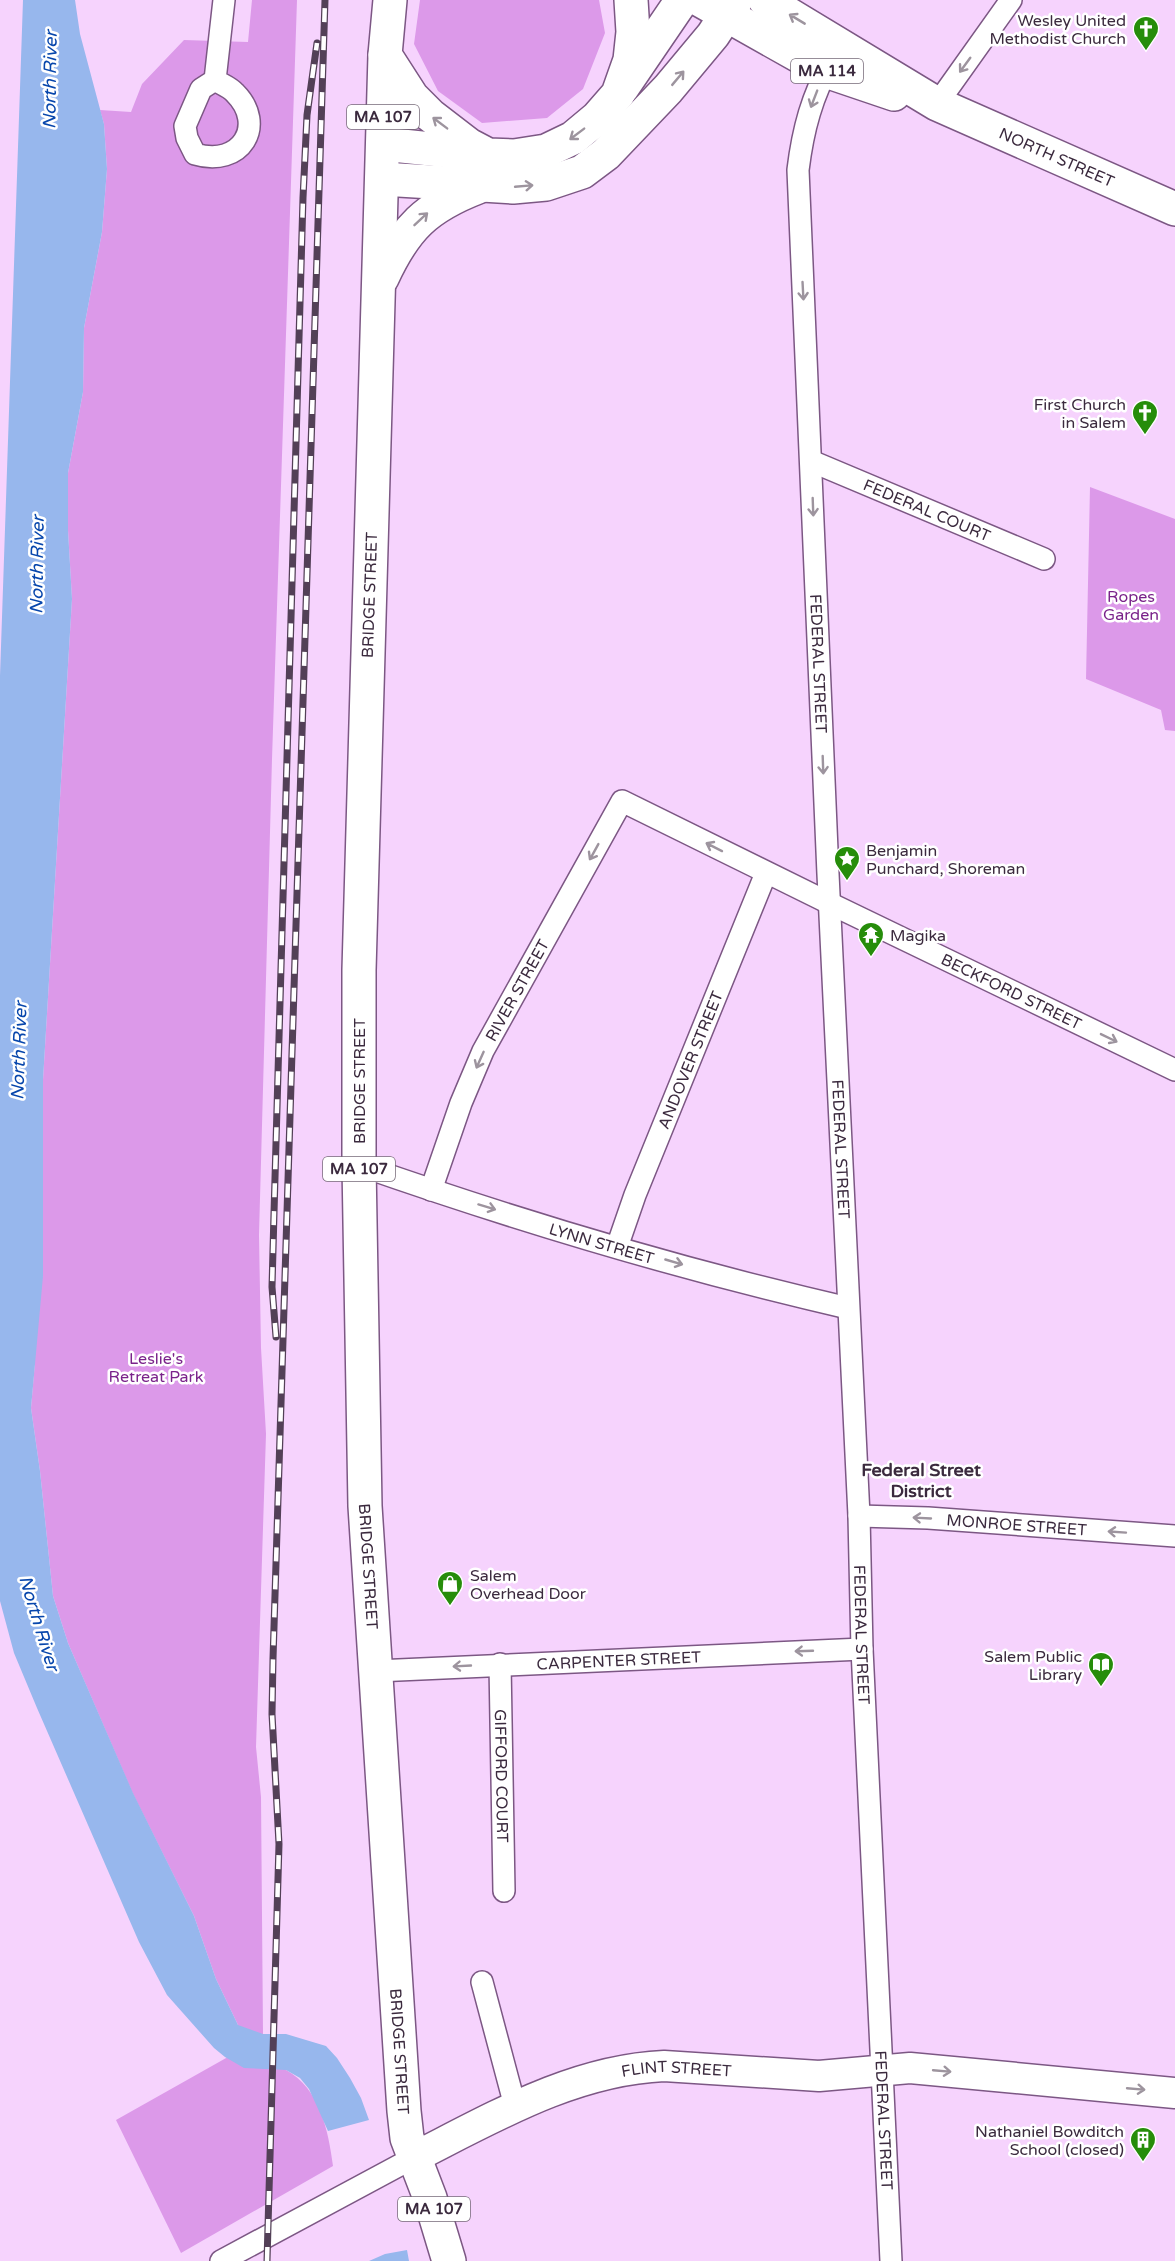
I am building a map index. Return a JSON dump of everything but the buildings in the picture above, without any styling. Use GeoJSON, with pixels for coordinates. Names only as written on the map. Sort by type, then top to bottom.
{"type":"FeatureCollection","features":[{"type":"Feature","properties":{"kind":"main road","name":"BRIDGE STREET"},"geometry":{"type":"LineString","coordinates":[[390,0],[385,55],[382,144],[359,970],[359,1165],[365,1506],[407,2138],[430,2198],[449,2261]]}},
{"type":"Feature","properties":{"kind":"main road"},"geometry":{"type":"LineString","coordinates":[[618,94],[630,60],[633,32],[631,0]]}},
{"type":"Feature","properties":{"kind":"main road"},"geometry":{"type":"LineString","coordinates":[[378,285],[406,235],[425,215],[484,170],[514,156],[546,151],[573,138],[597,118],[618,94],[682,0]]}},
{"type":"Feature","properties":{"kind":"main road","name":"NORTH STREET"},"geometry":{"type":"LineString","coordinates":[[765,0],[833,58]]}},
{"type":"Feature","properties":{"kind":"main road"},"geometry":{"type":"LineString","coordinates":[[382,144],[484,170],[513,187],[546,184],[582,172],[606,154],[668,89],[713,36],[721,5]]}},
{"type":"Feature","properties":{"kind":"main road","name":"NORTH STREET"},"geometry":{"type":"LineString","coordinates":[[721,5],[833,58],[1175,209]]}},
{"type":"Feature","properties":{"kind":"main road"},"geometry":{"type":"LineString","coordinates":[[385,55],[412,97],[429,115],[469,145],[484,170]]}},
{"type":"Feature","properties":{"kind":"main road"},"geometry":{"type":"LineString","coordinates":[[382,178],[484,170]]}},
{"type":"Feature","properties":{"kind":"street"},"geometry":{"type":"LineString","coordinates":[[215,80],[224,0]]}},
{"type":"Feature","properties":{"kind":"street"},"geometry":{"type":"LineString","coordinates":[[937,104],[1011,0]]}},
{"type":"Feature","properties":{"kind":"street","name":"FEDERAL STREET"},"geometry":{"type":"LineString","coordinates":[[833,58],[813,101],[802,134],[798,170],[891,2261]]}},
{"type":"Feature","properties":{"kind":"street","name":"FEDERAL COURT"},"geometry":{"type":"LineString","coordinates":[[811,461],[1044,560]]}},
{"type":"Feature","properties":{"kind":"street","name":"BECKFORD STREET"},"geometry":{"type":"LineString","coordinates":[[622,801],[1175,1070]]}},
{"type":"Feature","properties":{"kind":"street","name":"RIVER STREET"},"geometry":{"type":"LineString","coordinates":[[431,1190],[461,1103],[483,1051],[622,801]]}},
{"type":"Feature","properties":{"kind":"street","name":"ANDOVER STREET"},"geometry":{"type":"LineString","coordinates":[[617,1247],[635,1195],[766,873]]}},
{"type":"Feature","properties":{"kind":"street","name":"LYNN STREET"},"geometry":{"type":"LineString","coordinates":[[359,1165],[431,1190],[617,1247],[749,1284],[848,1308]]}},
{"type":"Feature","properties":{"kind":"street","name":"MONROE STREET"},"geometry":{"type":"LineString","coordinates":[[859,1516],[928,1518],[1175,1536]]}},
{"type":"Feature","properties":{"kind":"street","name":"CARPENTER STREET"},"geometry":{"type":"LineString","coordinates":[[376,1671],[862,1649]]}},
{"type":"Feature","properties":{"kind":"street","name":"GIFFORD COURT"},"geometry":{"type":"LineString","coordinates":[[500,1664],[504,1890]]}},
{"type":"Feature","properties":{"kind":"street"},"geometry":{"type":"LineString","coordinates":[[482,1982],[515,2106]]}},
{"type":"Feature","properties":{"kind":"street","name":"FLINT STREET"},"geometry":{"type":"LineString","coordinates":[[221,2261],[515,2106],[591,2078],[639,2067],[664,2066],[819,2076],[910,2068],[1175,2093]]}},
{"type":"Feature","properties":{"kind":"green space","name":"Leslie's Retreat Park"},"geometry":{"type":"Polygon","coordinates":[[[252,0],[297,0],[259,1235],[261,1348],[266,1434],[256,1747],[261,1797],[263,2034],[286,2034],[286,2070],[307,2088],[320,2111],[325,2124],[333,2166],[181,2253],[116,2120],[235,2053],[238,2025],[216,1979],[194,1916],[133,1794],[68,1643],[53,1596],[31,1408],[35,1362],[0,1326],[43,1276],[43,1080],[72,599],[68,530],[68,473],[83,392],[84,328],[102,232],[107,169],[104,124],[100,110],[131,112],[142,84],[184,40],[248,42],[252,0]]]}},
{"type":"Feature","properties":{"kind":"green space"},"geometry":{"type":"Polygon","coordinates":[[[420,0],[599,0],[605,33],[583,89],[547,118],[482,123],[438,91],[414,44],[420,0]]]}},
{"type":"Feature","properties":{"kind":"green space","name":"Ropes Garden"},"geometry":{"type":"Polygon","coordinates":[[[1090,487],[1175,519],[1175,731],[1165,730],[1161,710],[1086,679],[1090,487]]]}},
{"type":"Feature","properties":{"kind":"water","name":"North River"},"geometry":{"type":"Polygon","coordinates":[[[23,0],[75,0],[80,34],[104,124],[107,169],[102,232],[84,328],[83,392],[68,473],[68,530],[72,599],[43,1080],[43,1276],[31,1408],[53,1596],[68,1643],[133,1793],[194,1916],[216,1979],[238,2025],[263,2034],[286,2034],[326,2046],[337,2058],[361,2098],[369,2120],[328,2131],[309,2089],[300,2078],[286,2070],[244,2068],[225,2057],[214,2048],[167,1995],[139,1942],[37,1708],[14,1653],[0,1601],[0,676],[23,0]]]}},
{"type":"Feature","properties":{"kind":"water"},"geometry":{"type":"Polygon","coordinates":[[[407,2250],[409,2261],[369,2261],[385,2254],[407,2250]]]}},
{"type":"Feature","properties":{"kind":"railway"},"geometry":{"type":"LineString","coordinates":[[267,2261],[279,1844],[272,1714],[273,1659],[325,0]]}},
{"type":"Feature","properties":{"kind":"railway"},"geometry":{"type":"LineString","coordinates":[[276,1337],[272,1287],[303,198],[307,115],[317,43]]}},
{"type":"Feature","properties":{"kind":"place","name":"Wesley United Methodist Church"},"geometry":{"type":"Point","coordinates":[1146,52]}},
{"type":"Feature","properties":{"kind":"place","name":"First Church in Salem"},"geometry":{"type":"Point","coordinates":[1145,436]}},
{"type":"Feature","properties":{"kind":"place","name":"Benjamin Punchard, Shoreman"},"geometry":{"type":"Point","coordinates":[847,882]}},
{"type":"Feature","properties":{"kind":"place","name":"Magika"},"geometry":{"type":"Point","coordinates":[871,958]}},
{"type":"Feature","properties":{"kind":"place","name":"Salem Overhead Door"},"geometry":{"type":"Point","coordinates":[450,1607]}},
{"type":"Feature","properties":{"kind":"place","name":"Salem Public Library"},"geometry":{"type":"Point","coordinates":[1101,1688]}},
{"type":"Feature","properties":{"kind":"place","name":"Nathaniel Bowditch School (closed)"},"geometry":{"type":"Point","coordinates":[1143,2163]}},
{"type":"Feature","properties":{"kind":"district","name":"Federal Street District"},"geometry":{"type":"Point","coordinates":[921,1480]}}]}
